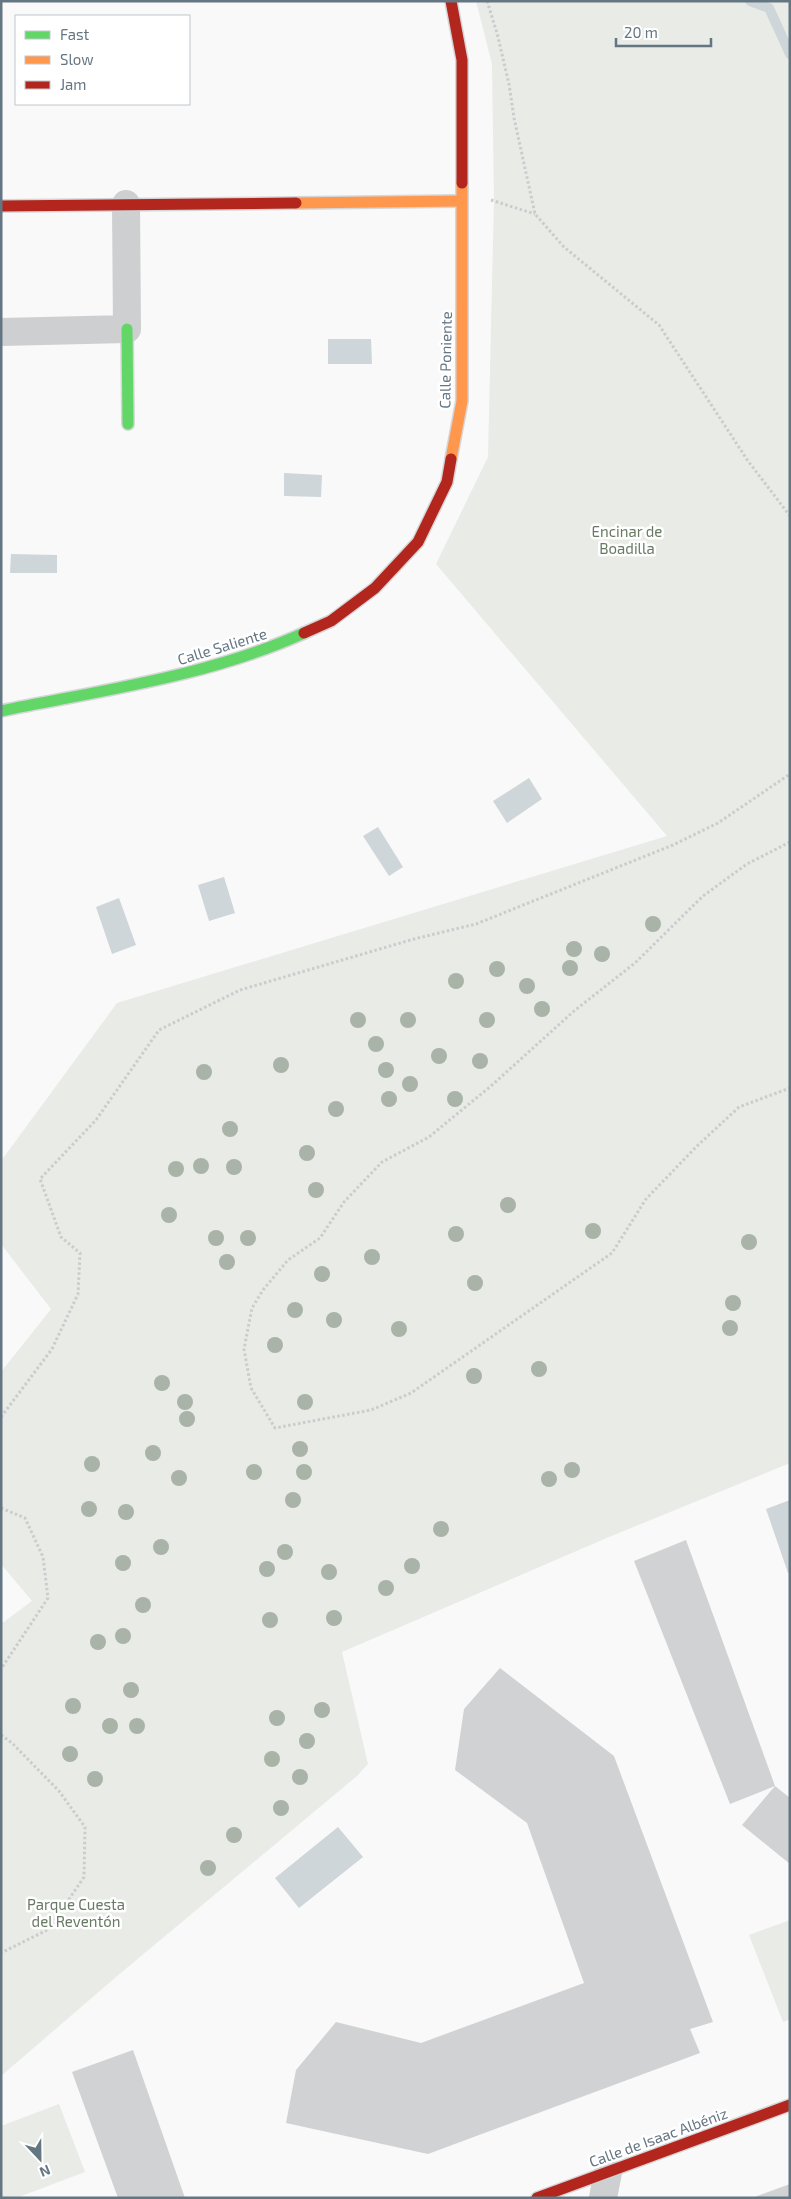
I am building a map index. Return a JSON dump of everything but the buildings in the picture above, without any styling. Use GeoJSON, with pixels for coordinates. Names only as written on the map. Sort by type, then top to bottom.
{"type":"FeatureCollection","features":[{"type":"Feature","properties":{"kind":"street","name":"Calle Poniente"},"geometry":{"type":"LineString","coordinates":[[418,542],[447,482],[462,401],[462,60],[451,1]]}},
{"type":"Feature","properties":{"kind":"street"},"geometry":{"type":"LineString","coordinates":[[1,206],[461,201]]}},
{"type":"Feature","properties":{"kind":"street"},"geometry":{"type":"LineString","coordinates":[[126,204],[128,424]]}},
{"type":"Feature","properties":{"kind":"street"},"geometry":{"type":"LineString","coordinates":[[1,332],[127,330]]}},
{"type":"Feature","properties":{"kind":"street","name":"Calle Saliente"},"geometry":{"type":"LineString","coordinates":[[1,711],[184,674],[276,646],[331,621],[375,588],[418,542]]}},
{"type":"Feature","properties":{"kind":"street","name":"Calle de Isaac Albéniz"},"geometry":{"type":"LineString","coordinates":[[537,2198],[605,2185],[790,2105]]}},
{"type":"Feature","properties":{"kind":"path"},"geometry":{"type":"LineString","coordinates":[[487,1],[509,84],[514,118],[536,214],[564,247],[659,325],[748,461],[790,516]]}},
{"type":"Feature","properties":{"kind":"path"},"geometry":{"type":"LineString","coordinates":[[461,201],[494,200],[536,214]]}},
{"type":"Feature","properties":{"kind":"path"},"geometry":{"type":"LineString","coordinates":[[1,1418],[52,1349],[78,1294],[80,1253],[61,1238],[40,1179],[96,1120],[159,1030],[240,990],[476,924],[649,854],[718,823],[790,774]]}},
{"type":"Feature","properties":{"kind":"path"},"geometry":{"type":"LineString","coordinates":[[790,842],[747,864],[703,896],[635,963],[574,1011],[475,1099],[429,1137],[382,1162],[344,1202],[320,1238],[288,1260],[263,1290],[252,1308],[244,1349],[251,1388],[275,1428],[371,1410],[411,1393],[612,1253],[646,1199],[703,1140],[739,1107],[790,1088]]}},
{"type":"Feature","properties":{"kind":"path"},"geometry":{"type":"LineString","coordinates":[[1,1508],[25,1518],[43,1557],[48,1598],[1,1669]]}},
{"type":"Feature","properties":{"kind":"path"},"geometry":{"type":"LineString","coordinates":[[1,1735],[12,1743],[59,1792],[85,1827],[84,1877],[50,1929],[1,1953]]}},
{"type":"Feature","properties":{"kind":"green space"},"geometry":{"type":"Polygon","coordinates":[[[476,1],[790,1],[790,1463],[609,1537],[342,1652],[368,1764],[357,1776],[116,1977],[1,2076],[1,1624],[32,1601],[1,1564],[1,1372],[51,1309],[1,1244],[1,1161],[117,1003],[667,836],[436,564],[488,457],[494,200],[492,64],[476,1]]]}},
{"type":"Feature","properties":{"kind":"green space"},"geometry":{"type":"Polygon","coordinates":[[[790,1920],[790,2019],[783,2022],[749,1935],[790,1920]]]}},
{"type":"Feature","properties":{"kind":"green space"},"geometry":{"type":"Polygon","coordinates":[[[59,2104],[85,2172],[16,2198],[1,2198],[1,2126],[59,2104]]]}},
{"type":"Feature","properties":{"kind":"shaded area"},"geometry":{"type":"Polygon","coordinates":[[[328,339],[371,339],[372,364],[328,364],[328,339]]]}},
{"type":"Feature","properties":{"kind":"shaded area"},"geometry":{"type":"Polygon","coordinates":[[[284,473],[322,475],[321,497],[284,496],[284,473]]]}},
{"type":"Feature","properties":{"kind":"shaded area"},"geometry":{"type":"Polygon","coordinates":[[[11,554],[57,555],[57,573],[10,573],[11,554]]]}},
{"type":"Feature","properties":{"kind":"shaded area"},"geometry":{"type":"Polygon","coordinates":[[[529,778],[542,799],[507,823],[493,801],[529,778]]]}},
{"type":"Feature","properties":{"kind":"shaded area"},"geometry":{"type":"Polygon","coordinates":[[[378,827],[403,867],[389,876],[363,836],[378,827]]]}},
{"type":"Feature","properties":{"kind":"shaded area"},"geometry":{"type":"Polygon","coordinates":[[[224,877],[235,913],[209,921],[198,885],[224,877]]]}},
{"type":"Feature","properties":{"kind":"shaded area"},"geometry":{"type":"Polygon","coordinates":[[[119,898],[136,945],[112,954],[96,907],[119,898]]]}},
{"type":"Feature","properties":{"kind":"shaded area"},"geometry":{"type":"Polygon","coordinates":[[[790,1500],[790,1573],[788,1573],[766,1509],[790,1500]]]}},
{"type":"Feature","properties":{"kind":"shaded area"},"geometry":{"type":"Polygon","coordinates":[[[338,1827],[363,1857],[299,1908],[275,1878],[338,1827]]]}},
{"type":"Feature","properties":{"kind":"waterway"},"geometry":{"type":"LineString","coordinates":[[750,1],[769,8],[790,54]]}},
{"type":"Feature","properties":{"kind":"traffic: fast"},"geometry":{"type":"LineString","coordinates":[[127,329],[128,424]]}},
{"type":"Feature","properties":{"kind":"traffic: fast"},"geometry":{"type":"LineString","coordinates":[[1,711],[193,671],[268,648],[304,633]]}},
{"type":"Feature","properties":{"kind":"traffic: slow"},"geometry":{"type":"LineString","coordinates":[[451,459],[462,401],[462,183]]}},
{"type":"Feature","properties":{"kind":"traffic: slow"},"geometry":{"type":"LineString","coordinates":[[296,203],[461,201]]}},
{"type":"Feature","properties":{"kind":"traffic: jam"},"geometry":{"type":"LineString","coordinates":[[451,1],[462,60],[462,183]]}},
{"type":"Feature","properties":{"kind":"traffic: jam"},"geometry":{"type":"LineString","coordinates":[[1,206],[296,203]]}},
{"type":"Feature","properties":{"kind":"traffic: jam"},"geometry":{"type":"LineString","coordinates":[[304,633],[331,621],[375,588],[418,542],[447,482],[451,459]]}},
{"type":"Feature","properties":{"kind":"traffic: jam"},"geometry":{"type":"LineString","coordinates":[[537,2198],[790,2105]]}},
{"type":"Feature","properties":{"kind":"park label","name":"Encinar de Boadilla"},"geometry":{"type":"Point","coordinates":[627,540]}},
{"type":"Feature","properties":{"kind":"park label","name":"Parque Cuesta del Reventón"},"geometry":{"type":"Point","coordinates":[76,1912]}}]}
